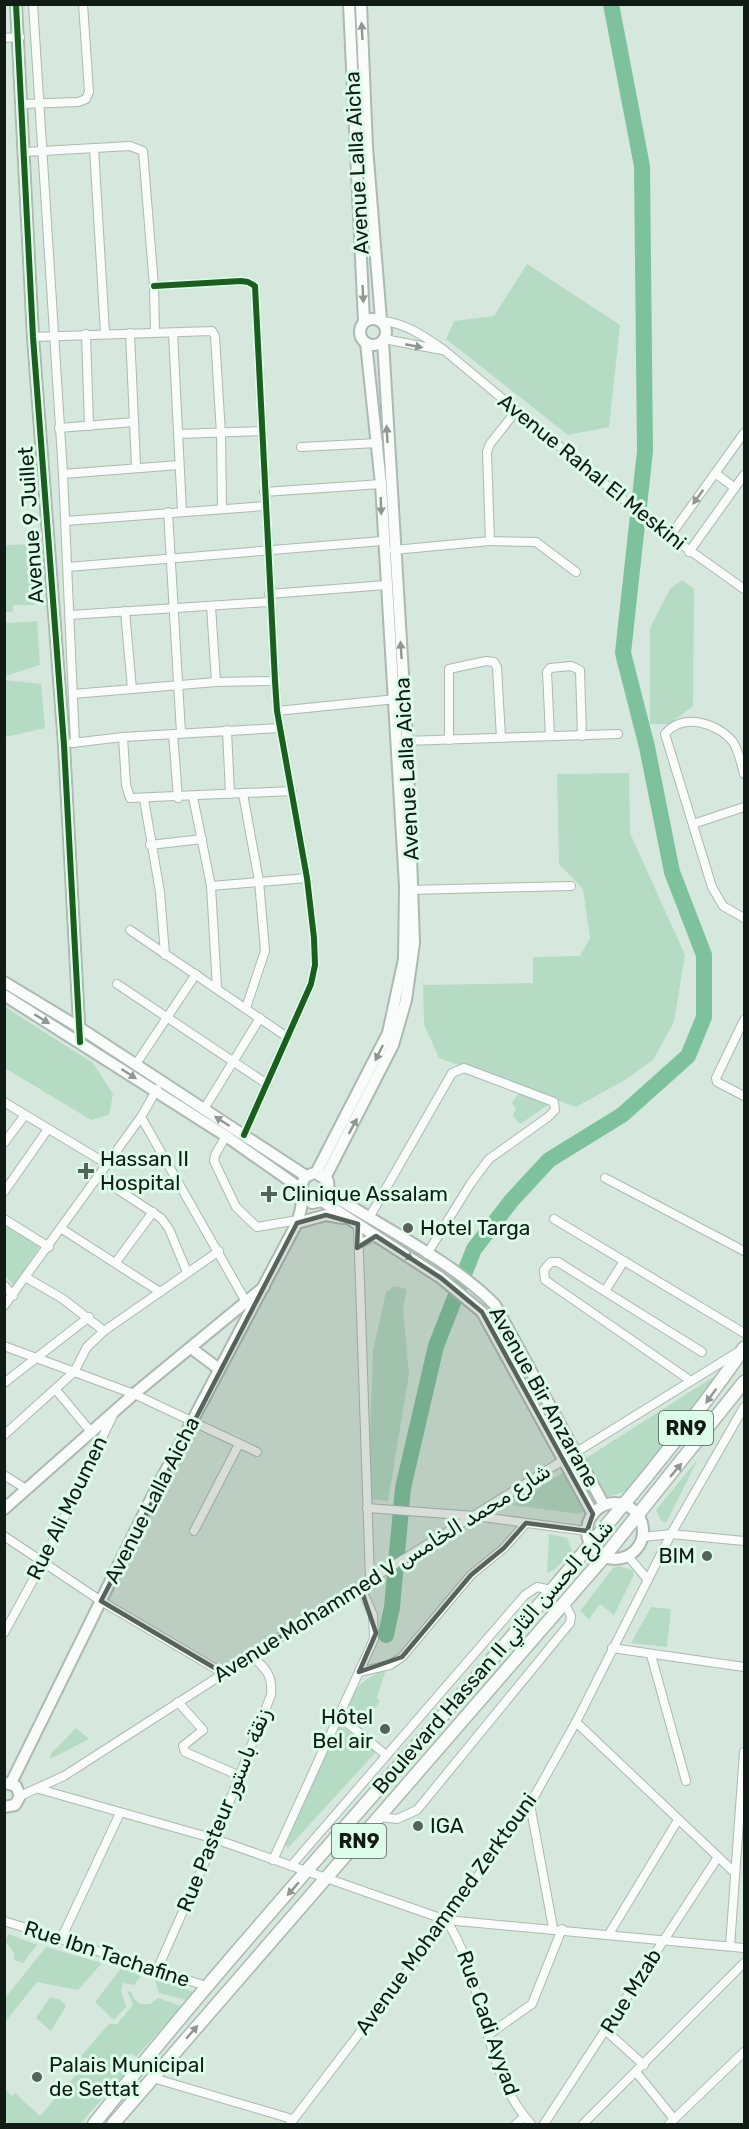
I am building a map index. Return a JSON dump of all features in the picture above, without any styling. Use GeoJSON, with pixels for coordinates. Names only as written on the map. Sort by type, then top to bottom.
{"type":"FeatureCollection","features":[{"type":"Feature","properties":{"kind":"main road","name":"Boulevard Hassan II شارع الحسن الثاني"},"geometry":{"type":"LineString","coordinates":[[94,2124],[590,1545],[691,1422],[744,1348]]}},
{"type":"Feature","properties":{"kind":"main road","name":"Boulevard Hassan II شارع الحسن الثاني"},"geometry":{"type":"LineString","coordinates":[[113,2124],[604,1557],[744,1382]]}},
{"type":"Feature","properties":{"kind":"street","name":"Avenue 9 Juillet"},"geometry":{"type":"LineString","coordinates":[[16,4],[20,37],[33,337],[70,744],[80,1042]]}},
{"type":"Feature","properties":{"kind":"street"},"geometry":{"type":"LineString","coordinates":[[33,4],[66,520],[73,694],[70,744],[123,737],[280,728]]}},
{"type":"Feature","properties":{"kind":"street"},"geometry":{"type":"LineString","coordinates":[[23,104],[78,102],[88,96],[82,4]]}},
{"type":"Feature","properties":{"kind":"street","name":"Avenue Lalla Aicha"},"geometry":{"type":"LineString","coordinates":[[8,1783],[191,1421],[313,1196],[316,1176],[366,1079],[392,1021],[404,959],[409,890],[401,741],[382,541],[378,443],[366,343],[360,333],[364,321],[349,4]]}},
{"type":"Feature","properties":{"kind":"street","name":"Avenue Lalla Aicha"},"geometry":{"type":"LineString","coordinates":[[361,4],[367,147],[381,321],[387,330],[384,340],[398,698]]}},
{"type":"Feature","properties":{"kind":"street"},"geometry":{"type":"LineString","coordinates":[[4,38],[20,37]]}},
{"type":"Feature","properties":{"kind":"street"},"geometry":{"type":"LineString","coordinates":[[25,152],[41,153],[130,146],[138,148],[144,154],[154,286],[155,332]]}},
{"type":"Feature","properties":{"kind":"street"},"geometry":{"type":"LineString","coordinates":[[94,148],[105,333]]}},
{"type":"Feature","properties":{"kind":"street"},"geometry":{"type":"LineString","coordinates":[[154,286],[241,281],[252,283],[274,681],[277,711],[307,878],[314,972],[244,1135]]}},
{"type":"Feature","properties":{"kind":"street"},"geometry":{"type":"LineString","coordinates":[[364,321],[372,318],[381,321]]}},
{"type":"Feature","properties":{"kind":"street","name":"Avenue Rahal El Meskini"},"geometry":{"type":"LineString","coordinates":[[381,321],[400,324],[412,329],[444,350],[654,525],[744,590]]}},
{"type":"Feature","properties":{"kind":"street"},"geometry":{"type":"LineString","coordinates":[[33,337],[105,333],[173,333],[207,329],[214,333],[221,434],[222,508]]}},
{"type":"Feature","properties":{"kind":"street"},"geometry":{"type":"LineString","coordinates":[[130,333],[136,466]]}},
{"type":"Feature","properties":{"kind":"street"},"geometry":{"type":"LineString","coordinates":[[173,333],[182,511]]}},
{"type":"Feature","properties":{"kind":"street"},"geometry":{"type":"LineString","coordinates":[[86,334],[89,426]]}},
{"type":"Feature","properties":{"kind":"street"},"geometry":{"type":"LineString","coordinates":[[366,343],[375,345],[384,340],[444,350]]}},
{"type":"Feature","properties":{"kind":"street"},"geometry":{"type":"LineString","coordinates":[[490,541],[487,452],[490,444],[516,411]]}},
{"type":"Feature","properties":{"kind":"street"},"geometry":{"type":"LineString","coordinates":[[59,428],[134,422]]}},
{"type":"Feature","properties":{"kind":"street"},"geometry":{"type":"LineString","coordinates":[[179,434],[261,431]]}},
{"type":"Feature","properties":{"kind":"street"},"geometry":{"type":"LineString","coordinates":[[670,536],[744,433]]}},
{"type":"Feature","properties":{"kind":"street"},"geometry":{"type":"LineString","coordinates":[[301,447],[378,443]]}},
{"type":"Feature","properties":{"kind":"street"},"geometry":{"type":"LineString","coordinates":[[63,474],[136,466],[179,465]]}},
{"type":"Feature","properties":{"kind":"street"},"geometry":{"type":"LineString","coordinates":[[715,473],[735,488]]}},
{"type":"Feature","properties":{"kind":"street"},"geometry":{"type":"LineString","coordinates":[[689,552],[744,475]]}},
{"type":"Feature","properties":{"kind":"street"},"geometry":{"type":"LineString","coordinates":[[264,492],[381,484]]}},
{"type":"Feature","properties":{"kind":"street"},"geometry":{"type":"LineString","coordinates":[[66,520],[265,506]]}},
{"type":"Feature","properties":{"kind":"street"},"geometry":{"type":"LineString","coordinates":[[168,512],[179,686],[178,798]]}},
{"type":"Feature","properties":{"kind":"street"},"geometry":{"type":"LineString","coordinates":[[68,567],[382,541]]}},
{"type":"Feature","properties":{"kind":"street"},"geometry":{"type":"LineString","coordinates":[[394,550],[490,541],[536,542],[576,572]]}},
{"type":"Feature","properties":{"kind":"street"},"geometry":{"type":"LineString","coordinates":[[70,615],[211,606],[386,585]]}},
{"type":"Feature","properties":{"kind":"street"},"geometry":{"type":"LineString","coordinates":[[211,606],[216,682]]}},
{"type":"Feature","properties":{"kind":"street"},"geometry":{"type":"LineString","coordinates":[[125,611],[132,689]]}},
{"type":"Feature","properties":{"kind":"street"},"geometry":{"type":"LineString","coordinates":[[449,740],[449,669],[486,660],[494,662],[497,667],[501,738]]}},
{"type":"Feature","properties":{"kind":"street"},"geometry":{"type":"LineString","coordinates":[[550,736],[547,672],[550,668],[571,666],[580,670],[582,736]]}},
{"type":"Feature","properties":{"kind":"street"},"geometry":{"type":"LineString","coordinates":[[73,694],[216,682],[274,681]]}},
{"type":"Feature","properties":{"kind":"street"},"geometry":{"type":"LineString","coordinates":[[277,711],[398,698]]}},
{"type":"Feature","properties":{"kind":"street"},"geometry":{"type":"LineString","coordinates":[[744,774],[734,743],[705,722],[689,722],[665,734],[666,743],[719,902],[744,918]]}},
{"type":"Feature","properties":{"kind":"street"},"geometry":{"type":"LineString","coordinates":[[227,730],[230,794]]}},
{"type":"Feature","properties":{"kind":"street"},"geometry":{"type":"LineString","coordinates":[[401,741],[618,734]]}},
{"type":"Feature","properties":{"kind":"street"},"geometry":{"type":"LineString","coordinates":[[123,737],[130,798],[178,798],[292,791]]}},
{"type":"Feature","properties":{"kind":"street"},"geometry":{"type":"LineString","coordinates":[[243,794],[259,881],[265,951],[246,1008]]}},
{"type":"Feature","properties":{"kind":"street"},"geometry":{"type":"LineString","coordinates":[[193,797],[211,885],[217,988]]}},
{"type":"Feature","properties":{"kind":"street"},"geometry":{"type":"LineString","coordinates":[[144,799],[150,845],[160,892],[165,955]]}},
{"type":"Feature","properties":{"kind":"street"},"geometry":{"type":"LineString","coordinates":[[693,824],[744,807]]}},
{"type":"Feature","properties":{"kind":"street"},"geometry":{"type":"LineString","coordinates":[[150,845],[202,839]]}},
{"type":"Feature","properties":{"kind":"street"},"geometry":{"type":"LineString","coordinates":[[211,885],[307,878]]}},
{"type":"Feature","properties":{"kind":"street"},"geometry":{"type":"LineString","coordinates":[[409,890],[571,886]]}},
{"type":"Feature","properties":{"kind":"street"},"geometry":{"type":"LineString","coordinates":[[130,930],[287,1037]]}},
{"type":"Feature","properties":{"kind":"street"},"geometry":{"type":"LineString","coordinates":[[136,1064],[196,974]]}},
{"type":"Feature","properties":{"kind":"street"},"geometry":{"type":"LineString","coordinates":[[4,982],[80,1028],[244,1135],[329,1185],[313,1196]]}},
{"type":"Feature","properties":{"kind":"street"},"geometry":{"type":"LineString","coordinates":[[117,984],[267,1084]]}},
{"type":"Feature","properties":{"kind":"street","name":"Avenue Bir Anzarane"},"geometry":{"type":"LineString","coordinates":[[4,995],[226,1136],[313,1196],[441,1278],[470,1300],[488,1320],[592,1514]]}},
{"type":"Feature","properties":{"kind":"street"},"geometry":{"type":"LineString","coordinates":[[204,1109],[260,1018]]}},
{"type":"Feature","properties":{"kind":"street"},"geometry":{"type":"LineString","coordinates":[[744,1020],[716,1078],[717,1082],[744,1096]]}},
{"type":"Feature","properties":{"kind":"street"},"geometry":{"type":"LineString","coordinates":[[369,1218],[452,1073],[464,1068],[554,1102],[555,1110],[548,1117],[498,1152],[484,1165],[427,1254]]}},
{"type":"Feature","properties":{"kind":"street"},"geometry":{"type":"LineString","coordinates":[[4,1306],[27,1278],[141,1117],[161,1081]]}},
{"type":"Feature","properties":{"kind":"street"},"geometry":{"type":"LineString","coordinates":[[4,1102],[107,1164]]}},
{"type":"Feature","properties":{"kind":"street"},"geometry":{"type":"LineString","coordinates":[[4,1143],[25,1114]]}},
{"type":"Feature","properties":{"kind":"street"},"geometry":{"type":"LineString","coordinates":[[141,1117],[245,1300]]}},
{"type":"Feature","properties":{"kind":"street"},"geometry":{"type":"LineString","coordinates":[[4,1192],[48,1129]]}},
{"type":"Feature","properties":{"kind":"street"},"geometry":{"type":"LineString","coordinates":[[226,1136],[214,1155],[214,1161],[243,1215],[260,1227],[326,1215],[355,1222],[359,1244],[367,1508],[373,1578]]}},
{"type":"Feature","properties":{"kind":"street"},"geometry":{"type":"LineString","coordinates":[[99,1177],[153,1212],[167,1225],[187,1272]]}},
{"type":"Feature","properties":{"kind":"street"},"geometry":{"type":"LineString","coordinates":[[605,1178],[744,1251]]}},
{"type":"Feature","properties":{"kind":"street","name":"Avenue Bir Anzarane"},"geometry":{"type":"LineString","coordinates":[[313,1196],[369,1218],[449,1268],[472,1284],[495,1305],[604,1505]]}},
{"type":"Feature","properties":{"kind":"street"},"geometry":{"type":"LineString","coordinates":[[116,1262],[153,1212]]}},
{"type":"Feature","properties":{"kind":"street"},"geometry":{"type":"LineString","coordinates":[[4,1219],[49,1247]]}},
{"type":"Feature","properties":{"kind":"street"},"geometry":{"type":"LineString","coordinates":[[554,1219],[744,1333]]}},
{"type":"Feature","properties":{"kind":"street"},"geometry":{"type":"LineString","coordinates":[[62,1229],[159,1292]]}},
{"type":"Feature","properties":{"kind":"street"},"geometry":{"type":"LineString","coordinates":[[359,1244],[376,1236]]}},
{"type":"Feature","properties":{"kind":"street"},"geometry":{"type":"LineString","coordinates":[[4,1435],[74,1372],[87,1347],[104,1331],[219,1251]]}},
{"type":"Feature","properties":{"kind":"street"},"geometry":{"type":"LineString","coordinates":[[691,1382],[545,1280],[543,1272],[549,1263],[555,1261],[702,1352]]}},
{"type":"Feature","properties":{"kind":"street"},"geometry":{"type":"LineString","coordinates":[[605,1291],[624,1261]]}},
{"type":"Feature","properties":{"kind":"street"},"geometry":{"type":"LineString","coordinates":[[27,1278],[89,1317],[104,1331]]}},
{"type":"Feature","properties":{"kind":"street"},"geometry":{"type":"LineString","coordinates":[[4,1509],[113,1415],[134,1394],[267,1284]]}},
{"type":"Feature","properties":{"kind":"street"},"geometry":{"type":"LineString","coordinates":[[4,1285],[13,1296]]}},
{"type":"Feature","properties":{"kind":"street"},"geometry":{"type":"LineString","coordinates":[[4,1383],[89,1317]]}},
{"type":"Feature","properties":{"kind":"street"},"geometry":{"type":"LineString","coordinates":[[4,1346],[134,1394],[257,1452]]}},
{"type":"Feature","properties":{"kind":"street"},"geometry":{"type":"LineString","coordinates":[[191,1348],[219,1369]]}},
{"type":"Feature","properties":{"kind":"street","name":"Avenue Mohammed V شارع محمد الخامس"},"geometry":{"type":"LineString","coordinates":[[20,1796],[64,1776],[360,1586],[744,1348]]}},
{"type":"Feature","properties":{"kind":"street"},"geometry":{"type":"LineString","coordinates":[[56,1390],[92,1433]]}},
{"type":"Feature","properties":{"kind":"street","name":"Avenue Mohammed Zerktouni"},"geometry":{"type":"LineString","coordinates":[[291,2122],[446,1920],[530,1804],[576,1722],[671,1534],[744,1407]]}},
{"type":"Feature","properties":{"kind":"street","name":"Rue Ali Moumen"},"geometry":{"type":"LineString","coordinates":[[4,1633],[43,1562],[113,1415]]}},
{"type":"Feature","properties":{"kind":"street"},"geometry":{"type":"LineString","coordinates":[[194,1531],[238,1444]]}},
{"type":"Feature","properties":{"kind":"street"},"geometry":{"type":"LineString","coordinates":[[4,1475],[26,1489]]}},
{"type":"Feature","properties":{"kind":"street"},"geometry":{"type":"LineString","coordinates":[[623,1504],[638,1515],[643,1526],[643,1537],[638,1548],[628,1556],[612,1559],[604,1557],[590,1545],[587,1531],[592,1514],[604,1505],[623,1504]]}},
{"type":"Feature","properties":{"kind":"street"},"geometry":{"type":"LineString","coordinates":[[367,1508],[475,1516],[587,1531]]}},
{"type":"Feature","properties":{"kind":"street"},"geometry":{"type":"LineString","coordinates":[[359,1672],[383,1667],[402,1657],[471,1575],[504,1548],[526,1523]]}},
{"type":"Feature","properties":{"kind":"street"},"geometry":{"type":"LineString","coordinates":[[643,1537],[671,1534],[744,1541]]}},
{"type":"Feature","properties":{"kind":"street"},"geometry":{"type":"LineString","coordinates":[[4,1536],[101,1601],[223,1673]]}},
{"type":"Feature","properties":{"kind":"street"},"geometry":{"type":"LineString","coordinates":[[628,1556],[648,1580]]}},
{"type":"Feature","properties":{"kind":"street"},"geometry":{"type":"LineString","coordinates":[[273,1860],[340,1717],[376,1633],[373,1616],[360,1586]]}},
{"type":"Feature","properties":{"kind":"street"},"geometry":{"type":"LineString","coordinates":[[291,1866],[531,1589],[537,1587],[551,1590]]}},
{"type":"Feature","properties":{"kind":"street"},"geometry":{"type":"LineString","coordinates":[[379,1817],[397,1820],[417,1810],[570,1623],[571,1616],[564,1602]]}},
{"type":"Feature","properties":{"kind":"street"},"geometry":{"type":"LineString","coordinates":[[612,1648],[744,1667]]}},
{"type":"Feature","properties":{"kind":"street","name":"Rue Pasteur زنقة باستور"},"geometry":{"type":"LineString","coordinates":[[157,1970],[214,1839],[271,1695],[269,1672],[251,1655]]}},
{"type":"Feature","properties":{"kind":"street"},"geometry":{"type":"LineString","coordinates":[[651,1655],[686,1781]]}},
{"type":"Feature","properties":{"kind":"street"},"geometry":{"type":"LineString","coordinates":[[178,1701],[203,1730],[183,1746],[185,1752],[240,1776]]}},
{"type":"Feature","properties":{"kind":"street"},"geometry":{"type":"LineString","coordinates":[[340,1717],[386,1755]]}},
{"type":"Feature","properties":{"kind":"street"},"geometry":{"type":"LineString","coordinates":[[576,1722],[733,1871]]}},
{"type":"Feature","properties":{"kind":"street"},"geometry":{"type":"LineString","coordinates":[[413,1723],[426,1737]]}},
{"type":"Feature","properties":{"kind":"street"},"geometry":{"type":"LineString","coordinates":[[729,1946],[733,1871],[742,1816],[744,1752]]}},
{"type":"Feature","properties":{"kind":"street"},"geometry":{"type":"LineString","coordinates":[[5,1808],[15,1805],[20,1796],[19,1790],[8,1783]]}},
{"type":"Feature","properties":{"kind":"street"},"geometry":{"type":"LineString","coordinates":[[39,1789],[214,1839],[446,1920],[553,1928],[744,1948]]}},
{"type":"Feature","properties":{"kind":"street"},"geometry":{"type":"LineString","coordinates":[[530,1804],[553,1928]]}},
{"type":"Feature","properties":{"kind":"street"},"geometry":{"type":"LineString","coordinates":[[61,1939],[120,1812]]}},
{"type":"Feature","properties":{"kind":"street"},"geometry":{"type":"LineString","coordinates":[[609,1934],[678,1820]]}},
{"type":"Feature","properties":{"kind":"street","name":"Rue Mzab"},"geometry":{"type":"LineString","coordinates":[[544,2124],[718,1857]]}},
{"type":"Feature","properties":{"kind":"street","name":"Rue Cadi Ayyad"},"geometry":{"type":"LineString","coordinates":[[446,1920],[463,1946],[488,2035],[513,2099],[531,2124]]}},
{"type":"Feature","properties":{"kind":"street","name":"Rue Ibn Tachafine"},"geometry":{"type":"LineString","coordinates":[[4,1921],[209,1987]]}},
{"type":"Feature","properties":{"kind":"street"},"geometry":{"type":"LineString","coordinates":[[488,2035],[531,2004],[562,1929]]}},
{"type":"Feature","properties":{"kind":"street"},"geometry":{"type":"LineString","coordinates":[[583,2124],[744,1963]]}},
{"type":"Feature","properties":{"kind":"street"},"geometry":{"type":"LineString","coordinates":[[606,2031],[644,2065]]}},
{"type":"Feature","properties":{"kind":"street"},"geometry":{"type":"LineString","coordinates":[[636,2072],[671,2122],[744,2052]]}},
{"type":"Feature","properties":{"kind":"street"},"geometry":{"type":"LineString","coordinates":[[153,2078],[291,2122]]}},
{"type":"Feature","properties":{"kind":"street"},"geometry":{"type":"LineString","coordinates":[[516,2124],[524,2117]]}},
{"type":"Feature","properties":{"kind":"highlighted area"},"geometry":{"type":"Polygon","coordinates":[[[326,1215],[358,1224],[357,1248],[376,1236],[441,1278],[482,1312],[593,1514],[587,1531],[526,1523],[504,1548],[471,1575],[402,1657],[359,1672],[376,1633],[360,1586],[223,1673],[101,1601],[297,1223],[326,1215]]]}},
{"type":"Feature","properties":{"kind":"green space"},"geometry":{"type":"Polygon","coordinates":[[[527,264],[620,325],[609,427],[568,435],[446,339],[454,321],[494,316],[527,264]]]}},
{"type":"Feature","properties":{"kind":"green space"},"geometry":{"type":"Polygon","coordinates":[[[33,544],[35,605],[13,605],[13,612],[5,612],[5,545],[33,544]]]}},
{"type":"Feature","properties":{"kind":"green space"},"geometry":{"type":"Polygon","coordinates":[[[682,580],[694,589],[693,706],[669,724],[650,724],[650,628],[670,589],[682,580]]]}},
{"type":"Feature","properties":{"kind":"green space"},"geometry":{"type":"Polygon","coordinates":[[[37,621],[40,665],[5,676],[5,623],[37,621]]]}},
{"type":"Feature","properties":{"kind":"green space"},"geometry":{"type":"Polygon","coordinates":[[[5,680],[41,684],[45,728],[5,737],[5,680]]]}},
{"type":"Feature","properties":{"kind":"green space"},"geometry":{"type":"Polygon","coordinates":[[[629,773],[630,833],[685,955],[674,1022],[653,1060],[625,1080],[576,1107],[439,1058],[424,1024],[423,985],[533,983],[533,957],[580,956],[590,938],[583,889],[559,864],[557,774],[629,773]]]}},
{"type":"Feature","properties":{"kind":"green space"},"geometry":{"type":"Polygon","coordinates":[[[5,1007],[93,1063],[113,1094],[109,1115],[91,1120],[5,1068],[5,1007]]]}},
{"type":"Feature","properties":{"kind":"green space"},"geometry":{"type":"Polygon","coordinates":[[[519,1092],[548,1105],[520,1124],[513,1116],[516,1109],[512,1103],[519,1092]]]}},
{"type":"Feature","properties":{"kind":"green space"},"geometry":{"type":"Polygon","coordinates":[[[4,1225],[40,1246],[14,1286],[5,1275],[4,1225]]]}},
{"type":"Feature","properties":{"kind":"green space"},"geometry":{"type":"Polygon","coordinates":[[[394,1286],[407,1289],[403,1308],[409,1374],[388,1501],[371,1499],[370,1436],[373,1351],[386,1292],[394,1286]]]}},
{"type":"Feature","properties":{"kind":"green space"},"geometry":{"type":"Polygon","coordinates":[[[723,1371],[632,1489],[608,1497],[580,1514],[512,1505],[723,1371]]]}},
{"type":"Feature","properties":{"kind":"green space"},"geometry":{"type":"Polygon","coordinates":[[[698,1459],[666,1523],[661,1520],[656,1510],[698,1459]]]}},
{"type":"Feature","properties":{"kind":"green space"},"geometry":{"type":"Polygon","coordinates":[[[549,1534],[567,1538],[572,1551],[555,1569],[547,1573],[549,1534]]]}},
{"type":"Feature","properties":{"kind":"green space"},"geometry":{"type":"Polygon","coordinates":[[[619,1566],[633,1570],[634,1575],[614,1615],[600,1604],[589,1619],[580,1611],[613,1568],[619,1566]]]}},
{"type":"Feature","properties":{"kind":"green space"},"geometry":{"type":"Polygon","coordinates":[[[651,1607],[671,1609],[667,1647],[631,1643],[651,1607]]]}},
{"type":"Feature","properties":{"kind":"green space"},"geometry":{"type":"Polygon","coordinates":[[[386,1669],[377,1698],[380,1701],[363,1724],[358,1725],[347,1713],[356,1690],[370,1677],[386,1669]]]}},
{"type":"Feature","properties":{"kind":"green space"},"geometry":{"type":"Polygon","coordinates":[[[340,1725],[376,1752],[288,1848],[284,1844],[340,1725]]]}},
{"type":"Feature","properties":{"kind":"green space"},"geometry":{"type":"Polygon","coordinates":[[[76,1728],[89,1739],[50,1759],[51,1754],[76,1728]]]}},
{"type":"Feature","properties":{"kind":"green space"},"geometry":{"type":"Polygon","coordinates":[[[8,1934],[37,1945],[23,1963],[14,1960],[14,1953],[6,1942],[8,1934]]]}},
{"type":"Feature","properties":{"kind":"green space"},"geometry":{"type":"Polygon","coordinates":[[[46,1947],[102,1963],[78,1990],[37,1982],[5,2022],[5,1998],[46,1947]]]}},
{"type":"Feature","properties":{"kind":"green space"},"geometry":{"type":"Polygon","coordinates":[[[122,1967],[141,1976],[134,1985],[123,1983],[121,1990],[126,2007],[114,2020],[95,2002],[122,1967]]]}},
{"type":"Feature","properties":{"kind":"green space"},"geometry":{"type":"Polygon","coordinates":[[[155,1979],[193,1992],[186,2000],[159,1993],[155,1979]]]}},
{"type":"Feature","properties":{"kind":"green space"},"geometry":{"type":"Polygon","coordinates":[[[127,1991],[131,1992],[140,2004],[150,2004],[158,1998],[181,2006],[136,2057],[131,2053],[122,2064],[128,2070],[80,2124],[10,2124],[5,2120],[5,2089],[12,2096],[15,2093],[40,2116],[87,2062],[81,2056],[109,2024],[117,2024],[133,2005],[127,1991]]]}},
{"type":"Feature","properties":{"kind":"green space"},"geometry":{"type":"Polygon","coordinates":[[[50,1997],[61,2000],[66,2006],[51,2031],[36,2018],[50,1997]]]}},
{"type":"Feature","properties":{"kind":"waterway"},"geometry":{"type":"LineString","coordinates":[[386,1635],[392,1607],[403,1488],[436,1346],[474,1249],[512,1200],[549,1160],[622,1115],[688,1056],[704,1017],[704,955],[672,872],[647,747],[623,653],[645,451],[642,166],[611,4]]}},
{"type":"Feature","properties":{"kind":"cycle path"},"geometry":{"type":"LineString","coordinates":[[16,4],[33,337],[64,745],[80,1042]]}},
{"type":"Feature","properties":{"kind":"cycle path"},"geometry":{"type":"LineString","coordinates":[[154,286],[241,281],[255,286],[277,711],[307,878],[315,965],[311,984],[244,1135]]}},
{"type":"Feature","properties":{"kind":"place","name":"Hassan II Hospital"},"geometry":{"type":"Point","coordinates":[86,1171]}},
{"type":"Feature","properties":{"kind":"place","name":"Clinique Assalam"},"geometry":{"type":"Point","coordinates":[269,1194]}},
{"type":"Feature","properties":{"kind":"place","name":"Hotel Targa"},"geometry":{"type":"Point","coordinates":[408,1228]}},
{"type":"Feature","properties":{"kind":"place","name":"BIM"},"geometry":{"type":"Point","coordinates":[707,1556]}},
{"type":"Feature","properties":{"kind":"place","name":"Hôtel Bel air"},"geometry":{"type":"Point","coordinates":[385,1729]}},
{"type":"Feature","properties":{"kind":"place","name":"IGA"},"geometry":{"type":"Point","coordinates":[418,1826]}},
{"type":"Feature","properties":{"kind":"place","name":"Palais Municipal de Settat"},"geometry":{"type":"Point","coordinates":[37,2077]}}]}
